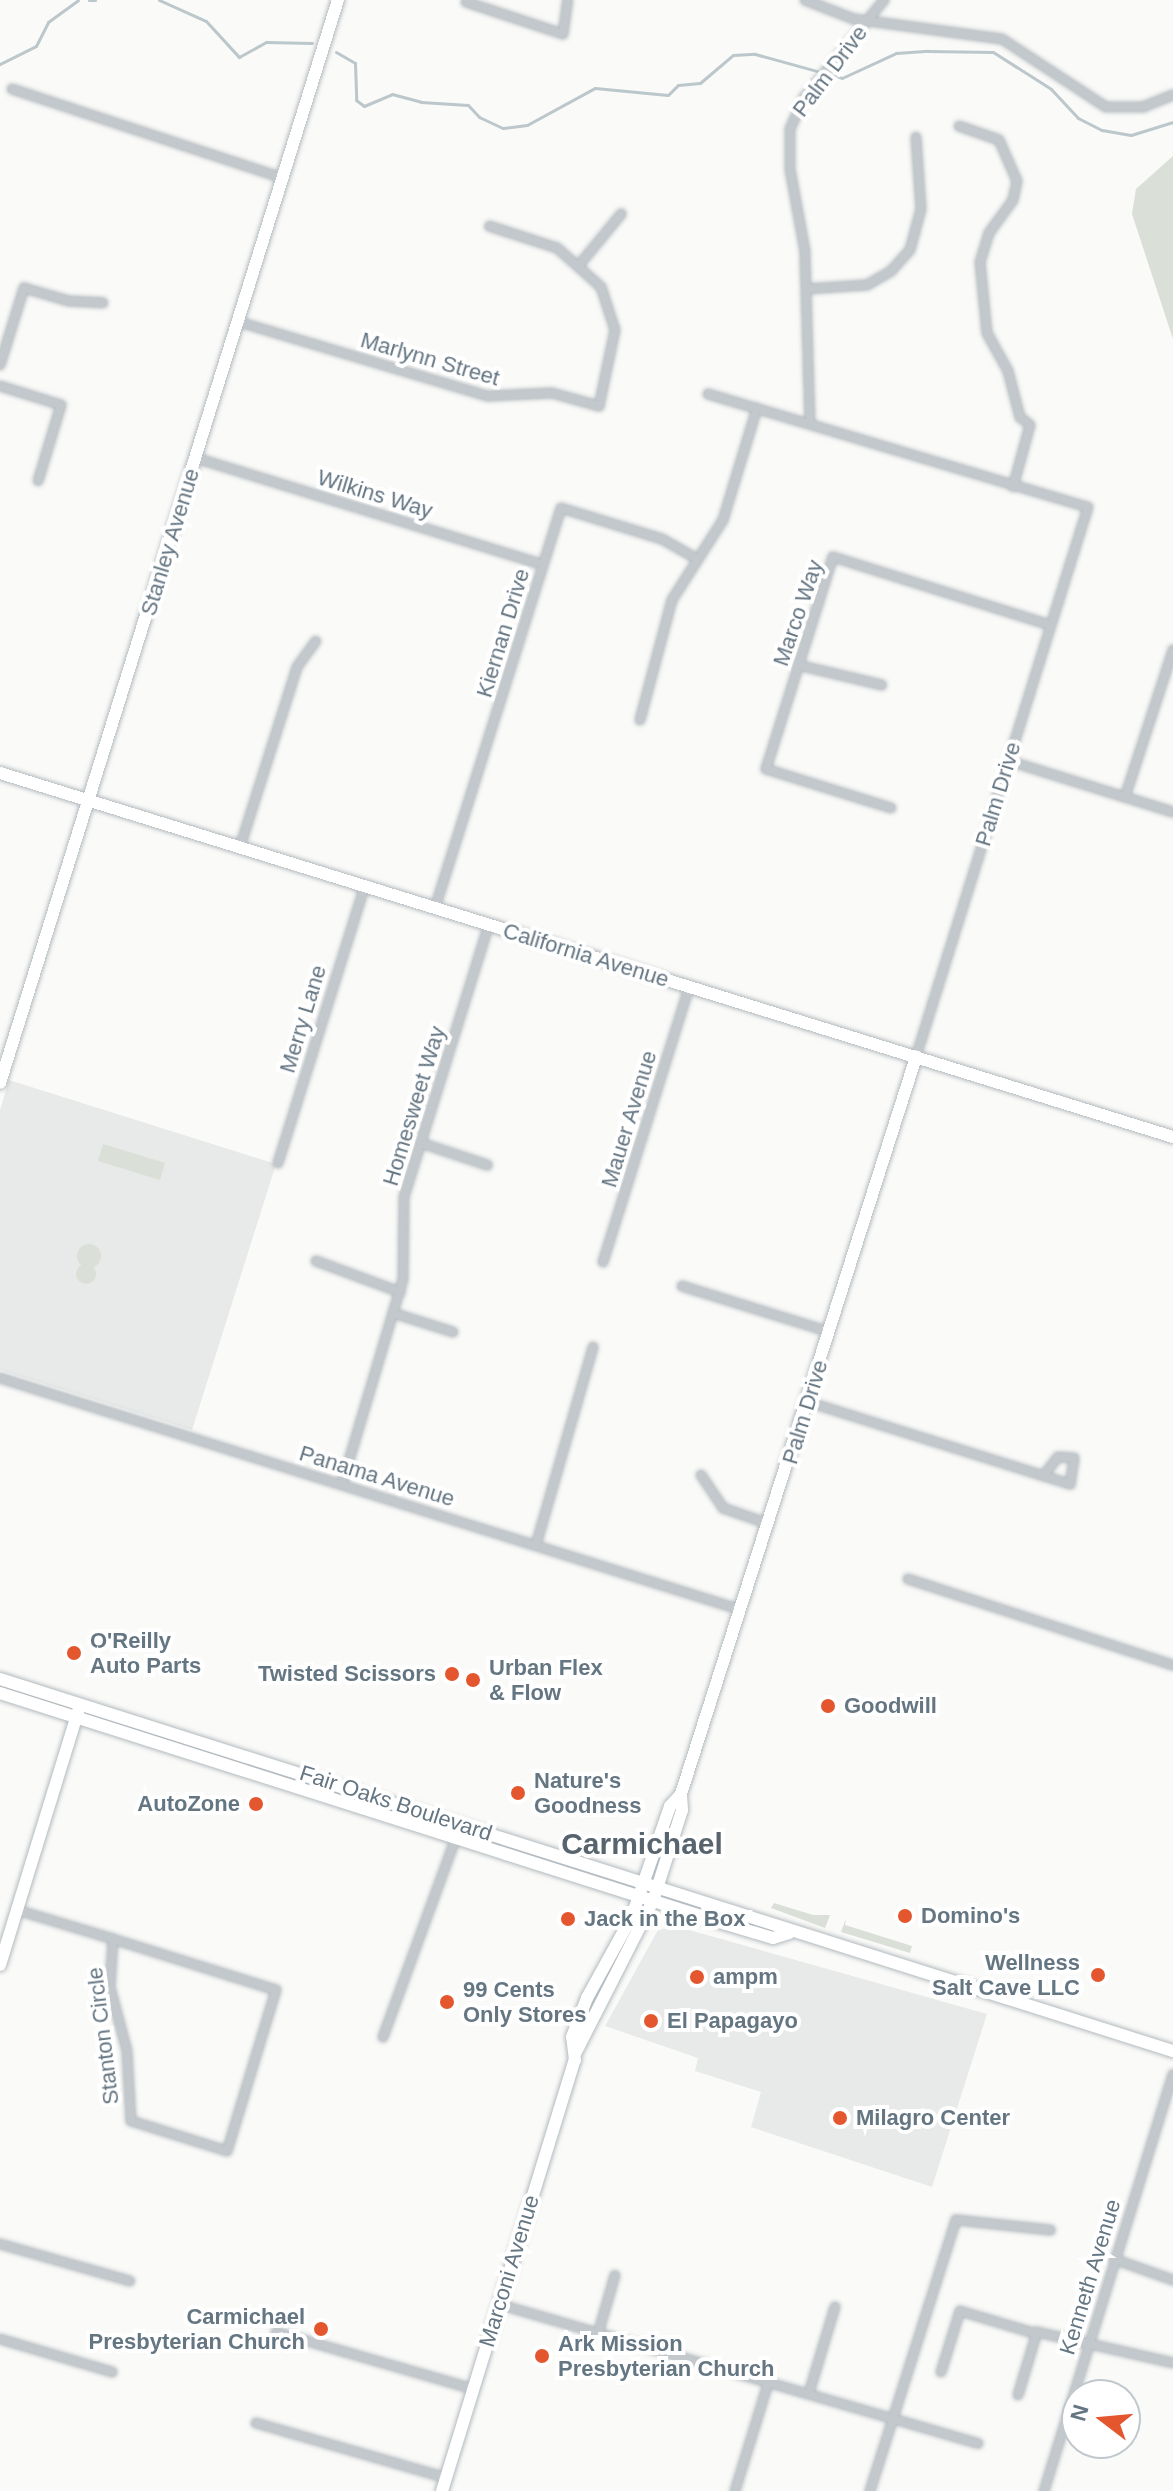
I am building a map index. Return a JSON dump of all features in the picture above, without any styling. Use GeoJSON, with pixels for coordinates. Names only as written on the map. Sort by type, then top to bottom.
{"type":"FeatureCollection","features":[{"type":"Feature","properties":{"kind":"street","name":"Stanley Avenue"},"geometry":{"type":"LineString","coordinates":[[0,1083],[91,801],[338,0]]}},
{"type":"Feature","properties":{"kind":"street"},"geometry":{"type":"LineString","coordinates":[[466,2],[563,34],[568,0]]}},
{"type":"Feature","properties":{"kind":"street"},"geometry":{"type":"LineString","coordinates":[[805,0],[868,21],[1002,39],[1022,47],[1093,101],[1106,107],[1143,107],[1173,95]]}},
{"type":"Feature","properties":{"kind":"street","name":"Palm Drive"},"geometry":{"type":"LineString","coordinates":[[658,1886],[682,1810],[681,1794],[770,1525],[1088,507],[810,424],[802,224],[788,141],[796,111],[884,0]]}},
{"type":"Feature","properties":{"kind":"street"},"geometry":{"type":"LineString","coordinates":[[12,89],[282,178]]}},
{"type":"Feature","properties":{"kind":"street"},"geometry":{"type":"LineString","coordinates":[[959,126],[999,140],[1017,181],[1013,200],[989,233],[980,262],[987,333],[1008,371],[1020,417],[1030,425],[1013,487]]}},
{"type":"Feature","properties":{"kind":"street"},"geometry":{"type":"LineString","coordinates":[[806,289],[867,285],[891,271],[910,250],[921,209],[916,137]]}},
{"type":"Feature","properties":{"kind":"street"},"geometry":{"type":"LineString","coordinates":[[580,264],[621,214]]}},
{"type":"Feature","properties":{"kind":"street","name":"Marlynn Street"},"geometry":{"type":"LineString","coordinates":[[239,322],[488,396],[552,393],[599,406],[615,330],[605,294],[580,264],[542,240],[489,226]]}},
{"type":"Feature","properties":{"kind":"street"},"geometry":{"type":"LineString","coordinates":[[0,365],[24,288],[83,304],[103,303]]}},
{"type":"Feature","properties":{"kind":"street"},"geometry":{"type":"LineString","coordinates":[[0,386],[61,405],[38,481]]}},
{"type":"Feature","properties":{"kind":"street"},"geometry":{"type":"LineString","coordinates":[[708,394],[810,424]]}},
{"type":"Feature","properties":{"kind":"street"},"geometry":{"type":"LineString","coordinates":[[640,720],[666,616],[697,559],[723,520],[757,408]]}},
{"type":"Feature","properties":{"kind":"street","name":"Wilkins Way"},"geometry":{"type":"LineString","coordinates":[[196,458],[543,565]]}},
{"type":"Feature","properties":{"kind":"street","name":"Kiernan Drive"},"geometry":{"type":"LineString","coordinates":[[435,908],[561,508],[662,539],[697,559]]}},
{"type":"Feature","properties":{"kind":"street","name":"Marco Way"},"geometry":{"type":"LineString","coordinates":[[891,808],[766,769],[833,557],[1050,625]]}},
{"type":"Feature","properties":{"kind":"street"},"geometry":{"type":"LineString","coordinates":[[240,847],[297,667],[316,641]]}},
{"type":"Feature","properties":{"kind":"street"},"geometry":{"type":"LineString","coordinates":[[1125,797],[1173,650]]}},
{"type":"Feature","properties":{"kind":"street"},"geometry":{"type":"LineString","coordinates":[[798,665],[882,685]]}},
{"type":"Feature","properties":{"kind":"street"},"geometry":{"type":"LineString","coordinates":[[1009,761],[1173,812]]}},
{"type":"Feature","properties":{"kind":"street","name":"California Avenue"},"geometry":{"type":"LineString","coordinates":[[0,773],[1173,1137]]}},
{"type":"Feature","properties":{"kind":"street","name":"Merry Lane"},"geometry":{"type":"LineString","coordinates":[[278,1163],[365,886]]}},
{"type":"Feature","properties":{"kind":"street","name":"Homesweet Way"},"geometry":{"type":"LineString","coordinates":[[342,1484],[400,1292],[405,1266],[402,1204],[489,924]]}},
{"type":"Feature","properties":{"kind":"street","name":"Mauer Avenue"},"geometry":{"type":"LineString","coordinates":[[603,1262],[689,987]]}},
{"type":"Feature","properties":{"kind":"street"},"geometry":{"type":"LineString","coordinates":[[421,1143],[487,1165]]}},
{"type":"Feature","properties":{"kind":"street"},"geometry":{"type":"LineString","coordinates":[[316,1261],[400,1292]]}},
{"type":"Feature","properties":{"kind":"street"},"geometry":{"type":"LineString","coordinates":[[682,1286],[830,1332]]}},
{"type":"Feature","properties":{"kind":"street"},"geometry":{"type":"LineString","coordinates":[[393,1313],[453,1332]]}},
{"type":"Feature","properties":{"kind":"street"},"geometry":{"type":"LineString","coordinates":[[536,1545],[593,1347]]}},
{"type":"Feature","properties":{"kind":"street","name":"Panama Avenue"},"geometry":{"type":"LineString","coordinates":[[0,1378],[742,1610]]}},
{"type":"Feature","properties":{"kind":"street"},"geometry":{"type":"LineString","coordinates":[[808,1402],[1043,1476]]}},
{"type":"Feature","properties":{"kind":"street"},"geometry":{"type":"LineString","coordinates":[[701,1475],[723,1508],[770,1525]]}},
{"type":"Feature","properties":{"kind":"street"},"geometry":{"type":"LineString","coordinates":[[908,1579],[1173,1665]]}},
{"type":"Feature","properties":{"kind":"street","name":"Fair Oaks Boulevard"},"geometry":{"type":"LineString","coordinates":[[0,1679],[778,1922],[789,1933],[1173,2051]]}},
{"type":"Feature","properties":{"kind":"street","name":"Fair Oaks Boulevard"},"geometry":{"type":"LineString","coordinates":[[0,1693],[773,1938],[789,1933]]}},
{"type":"Feature","properties":{"kind":"street"},"geometry":{"type":"LineString","coordinates":[[0,1965],[3,1945],[17,1910],[80,1704]]}},
{"type":"Feature","properties":{"kind":"street","name":"Palm Drive"},"geometry":{"type":"LineString","coordinates":[[639,1896],[670,1806],[681,1794]]}},
{"type":"Feature","properties":{"kind":"street"},"geometry":{"type":"LineString","coordinates":[[361,1807],[373,1805],[466,1832],[476,1829]]}},
{"type":"Feature","properties":{"kind":"street"},"geometry":{"type":"LineString","coordinates":[[383,2037],[456,1838]]}},
{"type":"Feature","properties":{"kind":"street","name":"Marconi Avenue"},"geometry":{"type":"LineString","coordinates":[[444,2485],[576,2052],[658,1886]]}},
{"type":"Feature","properties":{"kind":"street","name":"Marconi Avenue"},"geometry":{"type":"LineString","coordinates":[[576,2052],[572,2037],[587,1998],[639,1896]]}},
{"type":"Feature","properties":{"kind":"street","name":"Stanton Circle"},"geometry":{"type":"LineString","coordinates":[[17,1910],[113,1939],[276,1990],[227,2151],[131,2121],[127,2051],[110,1987],[113,1939]]}},
{"type":"Feature","properties":{"kind":"street","name":"Kenneth Avenue"},"geometry":{"type":"LineString","coordinates":[[1044,2491],[1173,2075]]}},
{"type":"Feature","properties":{"kind":"street"},"geometry":{"type":"LineString","coordinates":[[870,2491],[956,2220],[1050,2230]]}},
{"type":"Feature","properties":{"kind":"street"},"geometry":{"type":"LineString","coordinates":[[0,2244],[130,2281]]}},
{"type":"Feature","properties":{"kind":"street"},"geometry":{"type":"LineString","coordinates":[[1114,2259],[1173,2280]]}},
{"type":"Feature","properties":{"kind":"street"},"geometry":{"type":"LineString","coordinates":[[598,2334],[615,2275]]}},
{"type":"Feature","properties":{"kind":"street"},"geometry":{"type":"LineString","coordinates":[[498,2304],[978,2443]]}},
{"type":"Feature","properties":{"kind":"street"},"geometry":{"type":"LineString","coordinates":[[809,2393],[835,2307]]}},
{"type":"Feature","properties":{"kind":"street"},"geometry":{"type":"LineString","coordinates":[[941,2372],[960,2311],[1037,2334],[1173,2363]]}},
{"type":"Feature","properties":{"kind":"street"},"geometry":{"type":"LineString","coordinates":[[276,2332],[473,2389]]}},
{"type":"Feature","properties":{"kind":"street"},"geometry":{"type":"LineString","coordinates":[[1018,2395],[1037,2334]]}},
{"type":"Feature","properties":{"kind":"street"},"geometry":{"type":"LineString","coordinates":[[0,2339],[112,2372]]}},
{"type":"Feature","properties":{"kind":"street"},"geometry":{"type":"LineString","coordinates":[[735,2491],[768,2384]]}},
{"type":"Feature","properties":{"kind":"street"},"geometry":{"type":"LineString","coordinates":[[256,2423],[444,2485]]}},
{"type":"Feature","properties":{"kind":"shaded area"},"geometry":{"type":"Polygon","coordinates":[[[1173,156],[1173,339],[1132,214],[1136,189],[1173,156]]]}},
{"type":"Feature","properties":{"kind":"shaded area"},"geometry":{"type":"Polygon","coordinates":[[[9,1080],[276,1164],[192,1430],[0,1370],[0,1110],[9,1080]]]}},
{"type":"Feature","properties":{"kind":"shaded area"},"geometry":{"type":"Polygon","coordinates":[[[103,1144],[165,1163],[160,1180],[98,1161],[103,1144]]]}},
{"type":"Feature","properties":{"kind":"shaded area"},"geometry":{"type":"Polygon","coordinates":[[[89,1244],[98,1247],[101,1256],[98,1265],[89,1268],[80,1265],[77,1256],[80,1247],[89,1244]]]}},
{"type":"Feature","properties":{"kind":"shaded area"},"geometry":{"type":"Polygon","coordinates":[[[86,1264],[93,1267],[96,1274],[93,1281],[86,1284],[79,1281],[76,1274],[79,1267],[86,1264]]]}},
{"type":"Feature","properties":{"kind":"shaded area"},"geometry":{"type":"Polygon","coordinates":[[[774,1903],[813,1915],[830,1915],[825,1928],[771,1908],[774,1903]]]}},
{"type":"Feature","properties":{"kind":"shaded area"},"geometry":{"type":"Polygon","coordinates":[[[846,1918],[845,1925],[912,1946],[910,1953],[841,1932],[846,1918]]]}},
{"type":"Feature","properties":{"kind":"shaded area"},"geometry":{"type":"Polygon","coordinates":[[[675,1926],[987,2014],[932,2187],[751,2127],[761,2092],[695,2071],[698,2058],[605,2026],[658,1930],[675,1926]]]}},
{"type":"Feature","properties":{"kind":"waterway"},"geometry":{"type":"LineString","coordinates":[[0,64],[36,46],[48,22],[78,0]]}},
{"type":"Feature","properties":{"kind":"waterway"},"geometry":{"type":"LineString","coordinates":[[89,0],[95,0]]}},
{"type":"Feature","properties":{"kind":"waterway"},"geometry":{"type":"LineString","coordinates":[[159,0],[206,21],[239,57],[266,42],[312,43]]}},
{"type":"Feature","properties":{"kind":"waterway"},"geometry":{"type":"LineString","coordinates":[[336,52],[355,63],[356,100],[364,106],[392,94],[421,102],[468,105],[479,117],[503,128],[527,125],[595,88],[668,95],[678,85],[700,83],[733,55],[755,54],[842,78],[896,53],[928,51],[993,52],[1051,89],[1078,118],[1102,130],[1131,135],[1173,122]]}},
{"type":"Feature","properties":{"kind":"place","name":"O'Reilly Auto Parts"},"geometry":{"type":"Point","coordinates":[74,1653]}},
{"type":"Feature","properties":{"kind":"place","name":"Twisted Scissors"},"geometry":{"type":"Point","coordinates":[452,1674]}},
{"type":"Feature","properties":{"kind":"place","name":"Urban Flex & Flow"},"geometry":{"type":"Point","coordinates":[473,1680]}},
{"type":"Feature","properties":{"kind":"place","name":"Goodwill"},"geometry":{"type":"Point","coordinates":[828,1706]}},
{"type":"Feature","properties":{"kind":"place","name":"Nature's Goodness"},"geometry":{"type":"Point","coordinates":[518,1793]}},
{"type":"Feature","properties":{"kind":"place","name":"AutoZone"},"geometry":{"type":"Point","coordinates":[256,1804]}},
{"type":"Feature","properties":{"kind":"place","name":"Domino's"},"geometry":{"type":"Point","coordinates":[905,1916]}},
{"type":"Feature","properties":{"kind":"place","name":"Jack in the Box"},"geometry":{"type":"Point","coordinates":[568,1919]}},
{"type":"Feature","properties":{"kind":"place","name":"Wellness Salt Cave LLC"},"geometry":{"type":"Point","coordinates":[1098,1975]}},
{"type":"Feature","properties":{"kind":"place","name":"ampm"},"geometry":{"type":"Point","coordinates":[697,1977]}},
{"type":"Feature","properties":{"kind":"place","name":"99 Cents Only Stores"},"geometry":{"type":"Point","coordinates":[447,2002]}},
{"type":"Feature","properties":{"kind":"place","name":"El Papagayo"},"geometry":{"type":"Point","coordinates":[651,2021]}},
{"type":"Feature","properties":{"kind":"place","name":"Milagro Center"},"geometry":{"type":"Point","coordinates":[840,2118]}},
{"type":"Feature","properties":{"kind":"place","name":"Carmichael Presbyterian Church"},"geometry":{"type":"Point","coordinates":[321,2329]}},
{"type":"Feature","properties":{"kind":"place","name":"Ark Mission Presbyterian Church"},"geometry":{"type":"Point","coordinates":[542,2356]}},
{"type":"Feature","properties":{"kind":"district","name":"Carmichael"},"geometry":{"type":"Point","coordinates":[642,1844]}}]}
